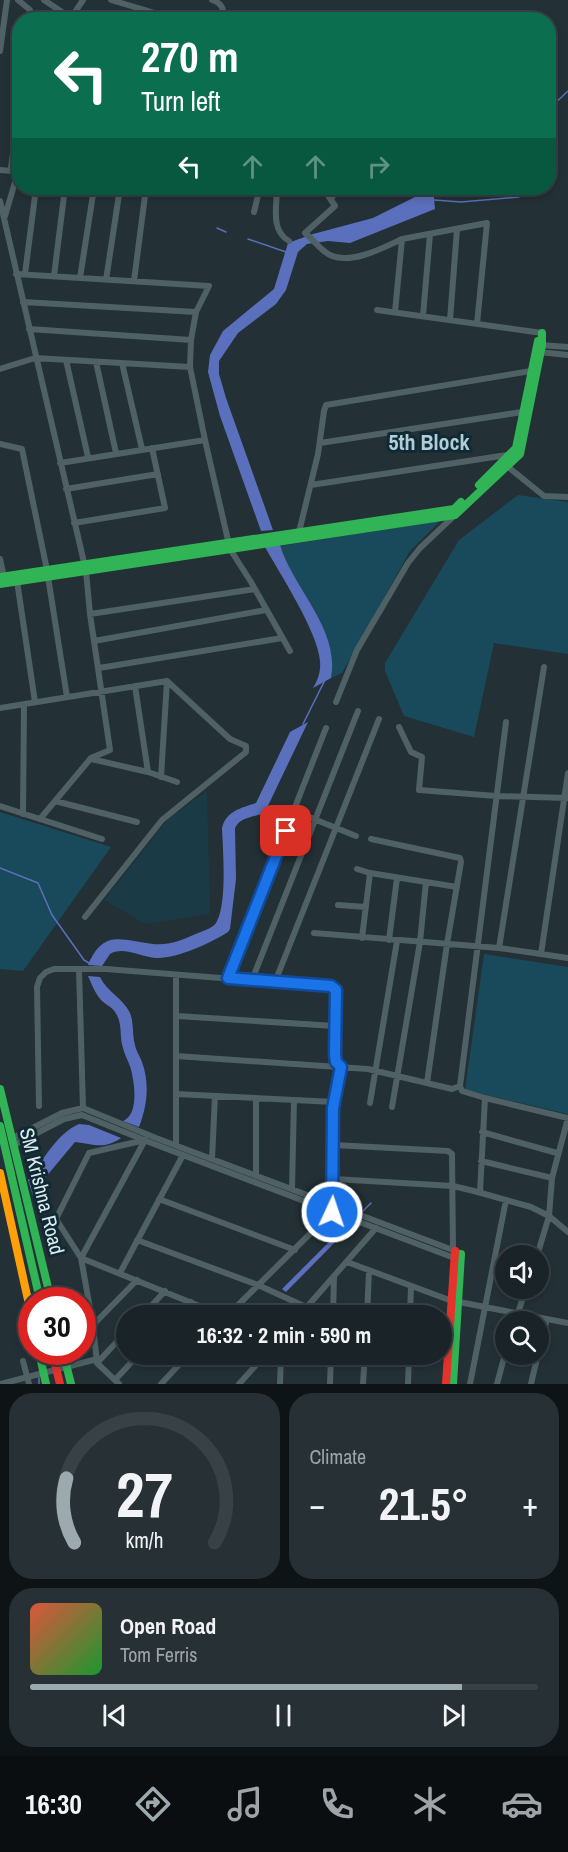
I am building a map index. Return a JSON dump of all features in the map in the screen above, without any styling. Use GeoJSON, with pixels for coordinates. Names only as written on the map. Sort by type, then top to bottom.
{"type":"FeatureCollection","features":[{"type":"Feature","properties":{"kind":"main road"},"geometry":{"type":"LineString","coordinates":[[229,546],[299,532],[454,512],[516,448],[531,370],[542,333]]}},
{"type":"Feature","properties":{"kind":"main road"},"geometry":{"type":"LineString","coordinates":[[1,579],[48,574],[454,512],[520,454],[538,348]]}},
{"type":"Feature","properties":{"kind":"main road"},"geometry":{"type":"LineString","coordinates":[[1,579],[17,581],[48,574]]}},
{"type":"Feature","properties":{"kind":"main road","name":"SM Krishna Road"},"geometry":{"type":"LineString","coordinates":[[0,1089],[48,1287]]}},
{"type":"Feature","properties":{"kind":"main road","name":"SM Krishna Road"},"geometry":{"type":"LineString","coordinates":[[0,1126],[37,1287]]}},
{"type":"Feature","properties":{"kind":"main road","name":"SM Krishna Road"},"geometry":{"type":"LineString","coordinates":[[0,1173],[25,1287]]}},
{"type":"Feature","properties":{"kind":"main road"},"geometry":{"type":"LineString","coordinates":[[453,1384],[457,1255]]}},
{"type":"Feature","properties":{"kind":"main road"},"geometry":{"type":"LineString","coordinates":[[446,1384],[456,1302]]}},
{"type":"Feature","properties":{"kind":"main road"},"geometry":{"type":"LineString","coordinates":[[42,1365],[46,1384]]}},
{"type":"Feature","properties":{"kind":"main road"},"geometry":{"type":"LineString","coordinates":[[55,1365],[60,1384]]}},
{"type":"Feature","properties":{"kind":"main road"},"geometry":{"type":"LineString","coordinates":[[66,1365],[71,1384]]}},
{"type":"Feature","properties":{"kind":"street"},"geometry":{"type":"LineString","coordinates":[[0,51],[7,0]]}},
{"type":"Feature","properties":{"kind":"street"},"geometry":{"type":"LineString","coordinates":[[18,0],[30,12]]}},
{"type":"Feature","properties":{"kind":"street"},"geometry":{"type":"LineString","coordinates":[[44,0],[62,12]]}},
{"type":"Feature","properties":{"kind":"street"},"geometry":{"type":"LineString","coordinates":[[111,0],[146,12]]}},
{"type":"Feature","properties":{"kind":"street"},"geometry":{"type":"LineString","coordinates":[[212,0],[219,2],[223,12]]}},
{"type":"Feature","properties":{"kind":"street"},"geometry":{"type":"LineString","coordinates":[[5,217],[12,188]]}},
{"type":"Feature","properties":{"kind":"street"},"geometry":{"type":"LineString","coordinates":[[24,274],[35,195]]}},
{"type":"Feature","properties":{"kind":"street"},"geometry":{"type":"LineString","coordinates":[[54,276],[64,195]]}},
{"type":"Feature","properties":{"kind":"street"},"geometry":{"type":"LineString","coordinates":[[80,278],[93,195]]}},
{"type":"Feature","properties":{"kind":"street"},"geometry":{"type":"LineString","coordinates":[[106,280],[119,195]]}},
{"type":"Feature","properties":{"kind":"street"},"geometry":{"type":"LineString","coordinates":[[134,281],[145,195]]}},
{"type":"Feature","properties":{"kind":"street"},"geometry":{"type":"LineString","coordinates":[[254,212],[258,195]]}},
{"type":"Feature","properties":{"kind":"street"},"geometry":{"type":"LineString","coordinates":[[277,195],[278,231],[289,241]]}},
{"type":"Feature","properties":{"kind":"street"},"geometry":{"type":"LineString","coordinates":[[328,195],[335,206],[305,233],[329,255],[339,257],[367,255],[402,239],[487,223],[477,324]]}},
{"type":"Feature","properties":{"kind":"street"},"geometry":{"type":"LineString","coordinates":[[331,200],[333,195]]}},
{"type":"Feature","properties":{"kind":"street"},"geometry":{"type":"LineString","coordinates":[[0,201],[85,568],[100,691],[110,750],[91,758],[40,819]]}},
{"type":"Feature","properties":{"kind":"street"},"geometry":{"type":"LineString","coordinates":[[450,320],[457,229]]}},
{"type":"Feature","properties":{"kind":"street"},"geometry":{"type":"LineString","coordinates":[[423,316],[430,234]]}},
{"type":"Feature","properties":{"kind":"street"},"geometry":{"type":"LineString","coordinates":[[395,312],[402,239]]}},
{"type":"Feature","properties":{"kind":"street"},"geometry":{"type":"LineString","coordinates":[[16,274],[209,286],[196,312],[191,340],[190,367],[205,440],[229,546],[290,651]]}},
{"type":"Feature","properties":{"kind":"street"},"geometry":{"type":"LineString","coordinates":[[22,302],[196,312]]}},
{"type":"Feature","properties":{"kind":"street"},"geometry":{"type":"LineString","coordinates":[[376,310],[542,333]]}},
{"type":"Feature","properties":{"kind":"street"},"geometry":{"type":"LineString","coordinates":[[29,329],[191,340]]}},
{"type":"Feature","properties":{"kind":"street"},"geometry":{"type":"LineString","coordinates":[[538,348],[568,347]]}},
{"type":"Feature","properties":{"kind":"street"},"geometry":{"type":"LineString","coordinates":[[538,348],[568,355]]}},
{"type":"Feature","properties":{"kind":"street"},"geometry":{"type":"LineString","coordinates":[[0,366],[35,358],[190,367]]}},
{"type":"Feature","properties":{"kind":"street"},"geometry":{"type":"LineString","coordinates":[[66,360],[88,457]]}},
{"type":"Feature","properties":{"kind":"street"},"geometry":{"type":"LineString","coordinates":[[96,362],[116,453]]}},
{"type":"Feature","properties":{"kind":"street"},"geometry":{"type":"LineString","coordinates":[[122,363],[142,449]]}},
{"type":"Feature","properties":{"kind":"street"},"geometry":{"type":"LineString","coordinates":[[299,532],[320,443],[326,405],[531,370]]}},
{"type":"Feature","properties":{"kind":"street"},"geometry":{"type":"LineString","coordinates":[[320,443],[522,412]]}},
{"type":"Feature","properties":{"kind":"street"},"geometry":{"type":"LineString","coordinates":[[60,463],[205,440]]}},
{"type":"Feature","properties":{"kind":"street"},"geometry":{"type":"LineString","coordinates":[[0,444],[22,449],[48,574],[67,697]]}},
{"type":"Feature","properties":{"kind":"street"},"geometry":{"type":"LineString","coordinates":[[74,523],[165,508],[152,448]]}},
{"type":"Feature","properties":{"kind":"street"},"geometry":{"type":"LineString","coordinates":[[310,485],[520,454]]}},
{"type":"Feature","properties":{"kind":"street"},"geometry":{"type":"LineString","coordinates":[[507,466],[544,496],[568,497]]}},
{"type":"Feature","properties":{"kind":"street"},"geometry":{"type":"LineString","coordinates":[[66,489],[158,474]]}},
{"type":"Feature","properties":{"kind":"street"},"geometry":{"type":"LineString","coordinates":[[336,702],[357,650],[408,563],[454,512]]}},
{"type":"Feature","properties":{"kind":"street"},"geometry":{"type":"LineString","coordinates":[[0,559],[1,579]]}},
{"type":"Feature","properties":{"kind":"street"},"geometry":{"type":"LineString","coordinates":[[17,581],[35,702]]}},
{"type":"Feature","properties":{"kind":"street"},"geometry":{"type":"LineString","coordinates":[[90,614],[255,590]]}},
{"type":"Feature","properties":{"kind":"street"},"geometry":{"type":"LineString","coordinates":[[94,641],[266,610]]}},
{"type":"Feature","properties":{"kind":"street"},"geometry":{"type":"LineString","coordinates":[[99,668],[282,638]]}},
{"type":"Feature","properties":{"kind":"street"},"geometry":{"type":"LineString","coordinates":[[499,948],[544,667]]}},
{"type":"Feature","properties":{"kind":"street"},"geometry":{"type":"LineString","coordinates":[[0,708],[167,681]]}},
{"type":"Feature","properties":{"kind":"street"},"geometry":{"type":"LineString","coordinates":[[161,777],[167,681]]}},
{"type":"Feature","properties":{"kind":"street"},"geometry":{"type":"LineString","coordinates":[[85,917],[162,820],[246,752],[246,746],[230,739],[167,681]]}},
{"type":"Feature","properties":{"kind":"street"},"geometry":{"type":"LineString","coordinates":[[135,686],[147,772]]}},
{"type":"Feature","properties":{"kind":"street"},"geometry":{"type":"LineString","coordinates":[[23,814],[24,705]]}},
{"type":"Feature","properties":{"kind":"street"},"geometry":{"type":"LineString","coordinates":[[252,980],[358,711]]}},
{"type":"Feature","properties":{"kind":"street"},"geometry":{"type":"LineString","coordinates":[[275,982],[379,719]]}},
{"type":"Feature","properties":{"kind":"street"},"geometry":{"type":"LineString","coordinates":[[506,722],[460,1086],[462,1091],[485,1098],[568,1118],[557,1153],[552,1178],[549,1216],[540,1245]]}},
{"type":"Feature","properties":{"kind":"street"},"geometry":{"type":"LineString","coordinates":[[399,727],[411,752],[422,758],[419,790],[496,796],[566,798]]}},
{"type":"Feature","properties":{"kind":"street"},"geometry":{"type":"LineString","coordinates":[[228,978],[326,728]]}},
{"type":"Feature","properties":{"kind":"street"},"geometry":{"type":"LineString","coordinates":[[91,758],[177,782]]}},
{"type":"Feature","properties":{"kind":"street"},"geometry":{"type":"LineString","coordinates":[[541,954],[568,773]]}},
{"type":"Feature","properties":{"kind":"street"},"geometry":{"type":"LineString","coordinates":[[55,801],[137,822]]}},
{"type":"Feature","properties":{"kind":"street"},"geometry":{"type":"LineString","coordinates":[[0,806],[102,839]]}},
{"type":"Feature","properties":{"kind":"street"},"geometry":{"type":"LineString","coordinates":[[294,810],[356,836]]}},
{"type":"Feature","properties":{"kind":"street"},"geometry":{"type":"LineString","coordinates":[[371,839],[460,858],[461,866],[427,1083]]}},
{"type":"Feature","properties":{"kind":"street"},"geometry":{"type":"LineString","coordinates":[[357,869],[457,887]]}},
{"type":"Feature","properties":{"kind":"street"},"geometry":{"type":"LineString","coordinates":[[362,938],[370,873]]}},
{"type":"Feature","properties":{"kind":"street"},"geometry":{"type":"LineString","coordinates":[[389,940],[397,878]]}},
{"type":"Feature","properties":{"kind":"street"},"geometry":{"type":"LineString","coordinates":[[392,1107],[420,942],[426,882]]}},
{"type":"Feature","properties":{"kind":"street"},"geometry":{"type":"LineString","coordinates":[[338,905],[366,907]]}},
{"type":"Feature","properties":{"kind":"street"},"geometry":{"type":"LineString","coordinates":[[314,933],[499,948],[568,958]]}},
{"type":"Feature","properties":{"kind":"street"},"geometry":{"type":"LineString","coordinates":[[370,1103],[397,941]]}},
{"type":"Feature","properties":{"kind":"street"},"geometry":{"type":"LineString","coordinates":[[39,1106],[37,987],[40,978],[46,972],[54,969],[228,978],[334,987],[337,993],[334,1026],[335,1055],[336,1062],[341,1067]]}},
{"type":"Feature","properties":{"kind":"street"},"geometry":{"type":"LineString","coordinates":[[79,969],[83,1108]]}},
{"type":"Feature","properties":{"kind":"street"},"geometry":{"type":"LineString","coordinates":[[176,975],[176,1145]]}},
{"type":"Feature","properties":{"kind":"street"},"geometry":{"type":"LineString","coordinates":[[177,1016],[334,1026]]}},
{"type":"Feature","properties":{"kind":"street"},"geometry":{"type":"LineString","coordinates":[[176,1056],[341,1067],[375,1071],[452,1089],[460,1086]]}},
{"type":"Feature","properties":{"kind":"street"},"geometry":{"type":"LineString","coordinates":[[237,1305],[295,1250],[332,1208],[334,1102],[341,1067]]}},
{"type":"Feature","properties":{"kind":"street"},"geometry":{"type":"LineString","coordinates":[[176,1094],[334,1102]]}},
{"type":"Feature","properties":{"kind":"street"},"geometry":{"type":"LineString","coordinates":[[212,1159],[215,1096]]}},
{"type":"Feature","properties":{"kind":"street"},"geometry":{"type":"LineString","coordinates":[[256,1098],[256,1176]]}},
{"type":"Feature","properties":{"kind":"street"},"geometry":{"type":"LineString","coordinates":[[480,1192],[485,1098]]}},
{"type":"Feature","properties":{"kind":"street"},"geometry":{"type":"LineString","coordinates":[[292,1189],[294,1100]]}},
{"type":"Feature","properties":{"kind":"street"},"geometry":{"type":"LineString","coordinates":[[14,1142],[62,1113],[83,1108],[292,1189],[332,1208]]}},
{"type":"Feature","properties":{"kind":"street"},"geometry":{"type":"LineString","coordinates":[[14,1142],[64,1119],[82,1115],[183,1155],[457,1255]]}},
{"type":"Feature","properties":{"kind":"street"},"geometry":{"type":"LineString","coordinates":[[482,1132],[557,1153]]}},
{"type":"Feature","properties":{"kind":"street"},"geometry":{"type":"LineString","coordinates":[[86,1287],[81,1258],[56,1219],[89,1153],[156,1138]]}},
{"type":"Feature","properties":{"kind":"street"},"geometry":{"type":"LineString","coordinates":[[81,1258],[145,1140]]}},
{"type":"Feature","properties":{"kind":"street"},"geometry":{"type":"LineString","coordinates":[[334,1144],[448,1151],[452,1154],[457,1255]]}},
{"type":"Feature","properties":{"kind":"street"},"geometry":{"type":"LineString","coordinates":[[120,1273],[183,1155]]}},
{"type":"Feature","properties":{"kind":"street"},"geometry":{"type":"LineString","coordinates":[[482,1161],[552,1178]]}},
{"type":"Feature","properties":{"kind":"street"},"geometry":{"type":"LineString","coordinates":[[334,1179],[453,1186],[480,1192],[531,1207],[549,1216],[568,1232]]}},
{"type":"Feature","properties":{"kind":"street"},"geometry":{"type":"LineString","coordinates":[[159,1199],[295,1250]]}},
{"type":"Feature","properties":{"kind":"street"},"geometry":{"type":"LineString","coordinates":[[470,1384],[506,1200]]}},
{"type":"Feature","properties":{"kind":"street"},"geometry":{"type":"LineString","coordinates":[[356,1217],[376,1228],[457,1255]]}},
{"type":"Feature","properties":{"kind":"street"},"geometry":{"type":"LineString","coordinates":[[308,1305],[376,1228]]}},
{"type":"Feature","properties":{"kind":"street"},"geometry":{"type":"LineString","coordinates":[[137,1240],[258,1285],[302,1305]]}},
{"type":"Feature","properties":{"kind":"street"},"geometry":{"type":"LineString","coordinates":[[81,1258],[198,1305]]}},
{"type":"Feature","properties":{"kind":"street"},"geometry":{"type":"LineString","coordinates":[[347,1262],[456,1302],[508,1311]]}},
{"type":"Feature","properties":{"kind":"street"},"geometry":{"type":"LineString","coordinates":[[367,1305],[369,1271]]}},
{"type":"Feature","properties":{"kind":"street"},"geometry":{"type":"LineString","coordinates":[[333,1305],[334,1276]]}},
{"type":"Feature","properties":{"kind":"street"},"geometry":{"type":"LineString","coordinates":[[96,1322],[137,1280]]}},
{"type":"Feature","properties":{"kind":"street"},"geometry":{"type":"LineString","coordinates":[[410,1305],[411,1286]]}},
{"type":"Feature","properties":{"kind":"street"},"geometry":{"type":"LineString","coordinates":[[152,1305],[165,1291]]}},
{"type":"Feature","properties":{"kind":"street"},"geometry":{"type":"LineString","coordinates":[[188,1305],[191,1302]]}},
{"type":"Feature","properties":{"kind":"street"},"geometry":{"type":"LineString","coordinates":[[549,1319],[568,1323]]}},
{"type":"Feature","properties":{"kind":"street"},"geometry":{"type":"LineString","coordinates":[[1,1384],[97,1361],[116,1342]]}},
{"type":"Feature","properties":{"kind":"street"},"geometry":{"type":"LineString","coordinates":[[96,1352],[97,1361],[117,1382],[131,1365]]}},
{"type":"Feature","properties":{"kind":"street"},"geometry":{"type":"LineString","coordinates":[[24,1365],[29,1384]]}},
{"type":"Feature","properties":{"kind":"street"},"geometry":{"type":"LineString","coordinates":[[161,1384],[179,1365]]}},
{"type":"Feature","properties":{"kind":"street"},"geometry":{"type":"LineString","coordinates":[[240,1384],[256,1365]]}},
{"type":"Feature","properties":{"kind":"street"},"geometry":{"type":"LineString","coordinates":[[280,1384],[281,1365]]}},
{"type":"Feature","properties":{"kind":"street"},"geometry":{"type":"LineString","coordinates":[[330,1384],[331,1365]]}},
{"type":"Feature","properties":{"kind":"street"},"geometry":{"type":"LineString","coordinates":[[363,1384],[364,1365]]}},
{"type":"Feature","properties":{"kind":"street"},"geometry":{"type":"LineString","coordinates":[[408,1384],[409,1365]]}},
{"type":"Feature","properties":{"kind":"street"},"geometry":{"type":"LineString","coordinates":[[497,1384],[502,1365]]}},
{"type":"Feature","properties":{"kind":"street"},"geometry":{"type":"LineString","coordinates":[[531,1384],[535,1365]]}},
{"type":"Feature","properties":{"kind":"street"},"geometry":{"type":"LineString","coordinates":[[246,1384],[247,1376]]}},
{"type":"Feature","properties":{"kind":"shaded area"},"geometry":{"type":"Polygon","coordinates":[[[518,495],[568,502],[568,654],[494,643],[474,737],[404,716],[385,671],[385,663],[459,540],[518,495]]]}},
{"type":"Feature","properties":{"kind":"shaded area"},"geometry":{"type":"Polygon","coordinates":[[[440,521],[410,551],[342,673],[331,678],[332,669],[280,546],[440,521]]]}},
{"type":"Feature","properties":{"kind":"shaded area"},"geometry":{"type":"Polygon","coordinates":[[[207,791],[210,914],[145,924],[104,900],[169,818],[207,791]]]}},
{"type":"Feature","properties":{"kind":"shaded area"},"geometry":{"type":"Polygon","coordinates":[[[0,812],[111,847],[23,971],[0,969],[0,812]]]}},
{"type":"Feature","properties":{"kind":"shaded area"},"geometry":{"type":"Polygon","coordinates":[[[484,954],[568,967],[568,1114],[465,1090],[484,954]]]}},
{"type":"Feature","properties":{"kind":"water"},"geometry":{"type":"Polygon","coordinates":[[[419,195],[434,195],[435,209],[350,243],[328,241],[307,244],[298,252],[286,290],[276,304],[238,333],[219,361],[219,374],[226,398],[273,530],[261,531],[220,416],[208,372],[210,355],[223,331],[274,289],[288,243],[373,218],[419,195]]]}},
{"type":"Feature","properties":{"kind":"water"},"geometry":{"type":"Polygon","coordinates":[[[280,545],[295,578],[323,626],[329,643],[332,660],[331,678],[313,688],[320,668],[318,649],[306,619],[265,547],[280,545]]]}},
{"type":"Feature","properties":{"kind":"water"},"geometry":{"type":"Polygon","coordinates":[[[308,722],[265,812],[244,819],[235,828],[236,879],[228,932],[203,945],[173,956],[156,958],[121,951],[110,954],[102,966],[88,965],[94,953],[107,941],[123,940],[165,944],[187,938],[216,923],[222,902],[222,828],[224,822],[235,811],[256,803],[290,732],[308,722]]]}},
{"type":"Feature","properties":{"kind":"water"},"geometry":{"type":"Polygon","coordinates":[[[88,976],[100,977],[130,1013],[147,1087],[146,1103],[139,1127],[123,1121],[128,1118],[133,1107],[134,1086],[122,1043],[119,1021],[114,1010],[99,997],[88,976]]]}},
{"type":"Feature","properties":{"kind":"water"},"geometry":{"type":"Polygon","coordinates":[[[79,1124],[89,1125],[121,1138],[104,1145],[75,1142],[40,1184],[33,1196],[28,1180],[57,1141],[79,1124]]]}},
{"type":"Feature","properties":{"kind":"water"},"geometry":{"type":"Polygon","coordinates":[[[349,1222],[354,1223],[286,1292],[282,1289],[349,1222]]]}},
{"type":"Feature","properties":{"kind":"waterway"},"geometry":{"type":"LineString","coordinates":[[556,102],[568,91]]}},
{"type":"Feature","properties":{"kind":"waterway"},"geometry":{"type":"LineString","coordinates":[[434,200],[461,202],[519,197],[520,195]]}},
{"type":"Feature","properties":{"kind":"waterway"},"geometry":{"type":"LineString","coordinates":[[217,228],[226,232]]}},
{"type":"Feature","properties":{"kind":"waterway"},"geometry":{"type":"LineString","coordinates":[[248,239],[286,252]]}},
{"type":"Feature","properties":{"kind":"waterway"},"geometry":{"type":"LineString","coordinates":[[303,724],[325,680]]}},
{"type":"Feature","properties":{"kind":"waterway"},"geometry":{"type":"LineString","coordinates":[[0,868],[38,883],[52,915],[84,960],[89,963]]}},
{"type":"Feature","properties":{"kind":"waterway"},"geometry":{"type":"LineString","coordinates":[[362,1212],[371,1203]]}},
{"type":"Feature","properties":{"kind":"waterway"},"geometry":{"type":"LineString","coordinates":[[39,1378],[39,1384]]}},
{"type":"Feature","properties":{"kind":"traffic: fast"},"geometry":{"type":"LineString","coordinates":[[0,584],[455,515],[520,454],[542,345],[542,333]]}},
{"type":"Feature","properties":{"kind":"traffic: fast"},"geometry":{"type":"LineString","coordinates":[[479,485],[516,448],[538,341]]}},
{"type":"Feature","properties":{"kind":"traffic: fast"},"geometry":{"type":"LineString","coordinates":[[0,577],[454,509],[461,502]]}},
{"type":"Feature","properties":{"kind":"traffic: fast"},"geometry":{"type":"LineString","coordinates":[[0,1089],[48,1287]]}},
{"type":"Feature","properties":{"kind":"traffic: fast"},"geometry":{"type":"LineString","coordinates":[[0,1126],[37,1287]]}},
{"type":"Feature","properties":{"kind":"traffic: fast"},"geometry":{"type":"LineString","coordinates":[[453,1384],[461,1254]]}},
{"type":"Feature","properties":{"kind":"traffic: fast"},"geometry":{"type":"LineString","coordinates":[[42,1365],[46,1384]]}},
{"type":"Feature","properties":{"kind":"traffic: fast"},"geometry":{"type":"LineString","coordinates":[[66,1365],[71,1384]]}},
{"type":"Feature","properties":{"kind":"traffic: slow"},"geometry":{"type":"LineString","coordinates":[[0,1173],[25,1287]]}},
{"type":"Feature","properties":{"kind":"traffic: jam"},"geometry":{"type":"LineString","coordinates":[[446,1384],[455,1251]]}},
{"type":"Feature","properties":{"kind":"traffic: jam"},"geometry":{"type":"LineString","coordinates":[[55,1365],[60,1384]]}},
{"type":"Feature","properties":{"kind":"district","name":"5th Block"},"geometry":{"type":"Point","coordinates":[429,442]}},
{"type":"Feature","properties":{"kind":"route"},"geometry":{"type":"LineString","coordinates":[[286,831],[228,978],[331,986],[336,990],[335,1055],[336,1062],[341,1067],[333,1108],[332,1212]]}}]}
